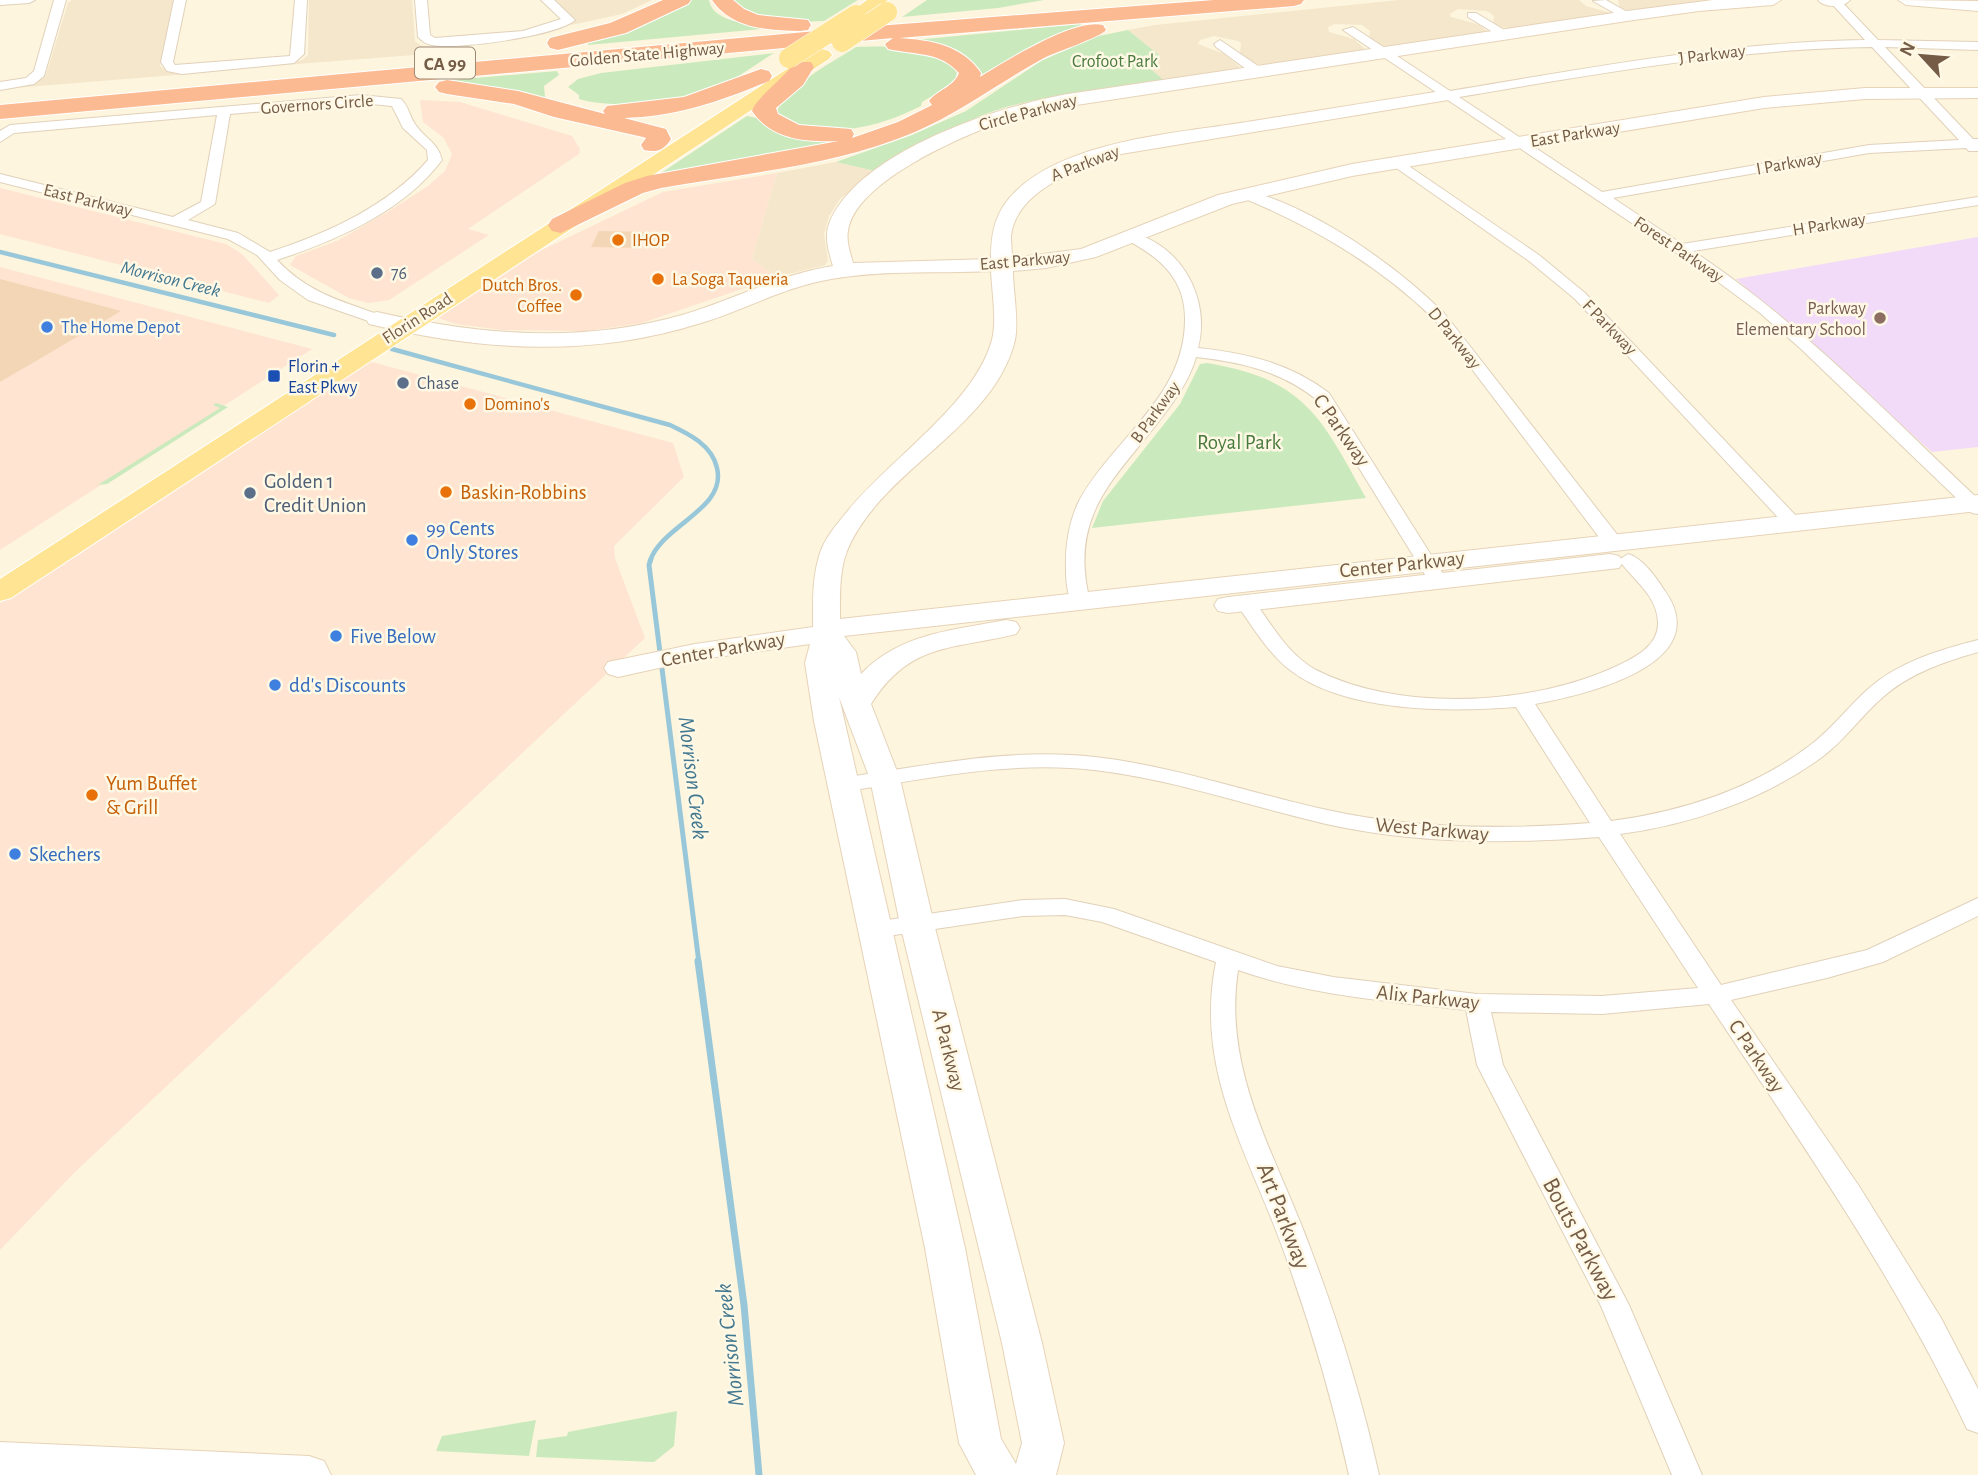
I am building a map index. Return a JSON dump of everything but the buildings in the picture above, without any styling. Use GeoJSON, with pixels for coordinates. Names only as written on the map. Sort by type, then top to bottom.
{"type":"FeatureCollection","features":[{"type":"Feature","properties":{"kind":"highway"},"geometry":{"type":"LineString","coordinates":[[257,78],[551,45],[618,28],[681,0]]}},
{"type":"Feature","properties":{"kind":"highway"},"geometry":{"type":"LineString","coordinates":[[722,0],[725,6],[736,14],[775,23],[885,13]]}},
{"type":"Feature","properties":{"kind":"highway"},"geometry":{"type":"LineString","coordinates":[[959,20],[1081,0]]}},
{"type":"Feature","properties":{"kind":"highway","name":"Golden State Highway"},"geometry":{"type":"LineString","coordinates":[[9,92],[257,78],[885,13],[959,20],[1186,0]]}},
{"type":"Feature","properties":{"kind":"highway","name":"Golden State Highway"},"geometry":{"type":"LineString","coordinates":[[4,126],[75,105],[688,50],[800,55],[1294,0]]}},
{"type":"Feature","properties":{"kind":"highway"},"geometry":{"type":"LineString","coordinates":[[561,225],[634,188],[656,181],[829,150],[904,128],[957,103],[1043,49],[1088,31],[1153,19],[1316,0]]}},
{"type":"Feature","properties":{"kind":"highway"},"geometry":{"type":"LineString","coordinates":[[910,45],[952,56],[964,64],[970,73],[967,83],[957,92],[925,111],[883,128],[831,134],[804,133],[773,123],[764,111],[771,99],[795,80],[800,55],[910,45]]}},
{"type":"Feature","properties":{"kind":"highway"},"geometry":{"type":"LineString","coordinates":[[688,50],[586,70],[562,80],[552,91],[562,102],[586,108],[648,111],[700,102],[761,76]]}},
{"type":"Feature","properties":{"kind":"highway"},"geometry":{"type":"LineString","coordinates":[[75,105],[381,87],[454,88],[518,98],[562,112],[651,131],[657,134],[659,139],[653,145]]}},
{"type":"Feature","properties":{"kind":"main road","name":"Florin Road"},"geometry":{"type":"LineString","coordinates":[[0,592],[653,145],[761,76],[906,0]]}},
{"type":"Feature","properties":{"kind":"main road","name":"Florin Road"},"geometry":{"type":"LineString","coordinates":[[0,566],[268,394],[326,351],[391,323],[561,225],[856,15],[885,13]]}},
{"type":"Feature","properties":{"kind":"street"},"geometry":{"type":"LineString","coordinates":[[0,2],[29,0]]}},
{"type":"Feature","properties":{"kind":"street"},"geometry":{"type":"LineString","coordinates":[[0,86],[9,92],[36,78],[40,73],[60,0]]}},
{"type":"Feature","properties":{"kind":"street"},"geometry":{"type":"LineString","coordinates":[[180,0],[167,62],[172,68],[191,70],[293,59],[298,54],[301,0]]}},
{"type":"Feature","properties":{"kind":"street"},"geometry":{"type":"LineString","coordinates":[[421,0],[424,37],[433,42],[526,33],[562,25],[569,20],[547,0]]}},
{"type":"Feature","properties":{"kind":"street","name":"Circle Parkway"},"geometry":{"type":"LineString","coordinates":[[843,265],[837,237],[839,223],[855,197],[889,171],[961,131],[995,117],[1051,102],[1383,52],[1699,6],[1773,0]]}},
{"type":"Feature","properties":{"kind":"street"},"geometry":{"type":"LineString","coordinates":[[1906,0],[1978,6]]}},
{"type":"Feature","properties":{"kind":"street"},"geometry":{"type":"LineString","coordinates":[[1599,1],[1628,16]]}},
{"type":"Feature","properties":{"kind":"street"},"geometry":{"type":"LineString","coordinates":[[1835,1],[1975,146]]}},
{"type":"Feature","properties":{"kind":"street"},"geometry":{"type":"LineString","coordinates":[[1472,15],[1505,34]]}},
{"type":"Feature","properties":{"kind":"street","name":"Forest Parkway"},"geometry":{"type":"LineString","coordinates":[[1349,30],[1680,249],[1754,302],[1807,345],[1977,509]]}},
{"type":"Feature","properties":{"kind":"street","name":"J Parkway"},"geometry":{"type":"LineString","coordinates":[[1448,94],[1715,53],[1801,45],[1877,43],[1978,46]]}},
{"type":"Feature","properties":{"kind":"street"},"geometry":{"type":"LineString","coordinates":[[1220,44],[1257,71]]}},
{"type":"Feature","properties":{"kind":"street","name":"East Parkway"},"geometry":{"type":"LineString","coordinates":[[0,178],[233,236],[249,244],[285,277],[313,297],[391,323],[505,342],[547,343],[598,340],[673,325],[843,265],[1002,264],[1082,255],[1194,210],[1246,194],[1400,163],[1794,99],[1922,92],[1978,93]]}},
{"type":"Feature","properties":{"kind":"street","name":"A Parkway"},"geometry":{"type":"LineString","coordinates":[[999,1475],[980,1443],[945,1248],[842,785],[819,663],[827,634],[828,575],[833,553],[843,533],[874,494],[962,408],[991,373],[1004,338],[1001,234],[1014,205],[1051,174],[1086,159],[1151,142],[1448,94]]}},
{"type":"Feature","properties":{"kind":"street","name":"Governors Circle"},"geometry":{"type":"LineString","coordinates":[[4,126],[361,99],[396,102],[403,108],[408,125],[434,150],[435,160],[425,175],[413,185],[332,233],[267,258]]}},
{"type":"Feature","properties":{"kind":"street"},"geometry":{"type":"LineString","coordinates":[[176,221],[208,204],[224,110]]}},
{"type":"Feature","properties":{"kind":"street","name":"I Parkway"},"geometry":{"type":"LineString","coordinates":[[1601,196],[1869,149],[1975,146]]}},
{"type":"Feature","properties":{"kind":"street","name":"F Parkway"},"geometry":{"type":"LineString","coordinates":[[1400,163],[1534,258],[1580,296],[1792,522]]}},
{"type":"Feature","properties":{"kind":"street","name":"D Parkway"},"geometry":{"type":"LineString","coordinates":[[1246,194],[1300,217],[1353,246],[1420,296],[1439,316],[1620,551],[1659,597],[1666,610],[1668,630],[1657,649],[1627,670],[1597,683],[1522,700],[1464,703],[1422,701],[1380,696],[1332,684],[1294,664],[1246,603]]}},
{"type":"Feature","properties":{"kind":"street","name":"H Parkway"},"geometry":{"type":"LineString","coordinates":[[1680,249],[1978,201]]}},
{"type":"Feature","properties":{"kind":"street","name":"B Parkway"},"geometry":{"type":"LineString","coordinates":[[1080,601],[1076,590],[1076,546],[1087,505],[1097,487],[1170,396],[1190,352],[1194,318],[1184,278],[1166,257],[1132,237]]}},
{"type":"Feature","properties":{"kind":"street","name":"C Parkway"},"geometry":{"type":"LineString","coordinates":[[1190,352],[1267,365],[1293,376],[1315,390],[1329,405],[1433,572]]}},
{"type":"Feature","properties":{"kind":"street","name":"Center Parkway"},"geometry":{"type":"LineString","coordinates":[[1620,551],[1792,522],[1977,509]]}},
{"type":"Feature","properties":{"kind":"street","name":"Center Parkway"},"geometry":{"type":"LineString","coordinates":[[618,668],[695,652],[827,634],[847,626],[1080,601],[1433,572],[1977,509]]}},
{"type":"Feature","properties":{"kind":"street","name":"Center Parkway"},"geometry":{"type":"LineString","coordinates":[[827,634],[852,638],[1006,628],[1246,603],[1433,572]]}},
{"type":"Feature","properties":{"kind":"street"},"geometry":{"type":"LineString","coordinates":[[858,702],[868,680],[897,655],[920,646],[1006,628]]}},
{"type":"Feature","properties":{"kind":"street","name":"A Parkway"},"geometry":{"type":"LineString","coordinates":[[827,634],[842,652],[849,684],[885,779],[917,924],[1021,1343],[1043,1443],[1034,1475]]}},
{"type":"Feature","properties":{"kind":"street","name":"West Parkway"},"geometry":{"type":"LineString","coordinates":[[842,785],[995,764],[1058,761],[1175,776],[1330,818],[1417,831],[1533,834],[1604,829],[1683,813],[1758,786],[1826,744],[1889,682],[1911,668],[1978,646]]}},
{"type":"Feature","properties":{"kind":"street","name":"C Parkway"},"geometry":{"type":"LineString","coordinates":[[1522,700],[1604,829],[1878,1235],[1923,1308],[1978,1420]]}},
{"type":"Feature","properties":{"kind":"street","name":"Alix Parkway"},"geometry":{"type":"LineString","coordinates":[[874,930],[1023,908],[1065,907],[1106,915],[1274,974],[1333,986],[1477,1003],[1602,1005],[1715,995],[1815,974],[1875,956],[1978,906]]}},
{"type":"Feature","properties":{"kind":"street","name":"Art Parkway"},"geometry":{"type":"LineString","coordinates":[[1229,957],[1222,1013],[1224,1046],[1236,1096],[1271,1179],[1311,1287],[1364,1475]]}},
{"type":"Feature","properties":{"kind":"street","name":"Bouts Parkway"},"geometry":{"type":"LineString","coordinates":[[1477,1003],[1490,1065],[1615,1305],[1687,1475]]}},
{"type":"Feature","properties":{"kind":"street"},"geometry":{"type":"LineString","coordinates":[[0,1461],[309,1475]]}},
{"type":"Feature","properties":{"kind":"shaded area"},"geometry":{"type":"Polygon","coordinates":[[[72,0],[173,0],[160,66],[167,71],[187,74],[14,88],[35,83],[46,75],[68,3],[72,0]]]}},
{"type":"Feature","properties":{"kind":"shaded area"},"geometry":{"type":"Polygon","coordinates":[[[309,0],[412,0],[415,41],[421,46],[433,47],[414,55],[284,65],[302,60],[308,55],[309,0]]]}},
{"type":"Feature","properties":{"kind":"shaded area"},"geometry":{"type":"Polygon","coordinates":[[[554,0],[652,0],[622,14],[571,25],[576,19],[554,0]]]}},
{"type":"Feature","properties":{"kind":"shaded area"},"geometry":{"type":"Polygon","coordinates":[[[1399,0],[1579,0],[1586,6],[1611,13],[1515,29],[1493,23],[1494,16],[1487,11],[1458,9],[1450,14],[1451,17],[1480,25],[1488,32],[1386,47],[1369,38],[1370,31],[1362,25],[1335,24],[1328,27],[1329,32],[1354,39],[1366,50],[1269,65],[1256,64],[1240,53],[1241,43],[1238,41],[1214,36],[1200,40],[1198,44],[1224,54],[1239,68],[1165,81],[1147,66],[1159,55],[1128,30],[1155,25],[1399,0]]]}},
{"type":"Feature","properties":{"kind":"shaded area"},"geometry":{"type":"Polygon","coordinates":[[[1618,0],[1722,0],[1631,11],[1620,8],[1618,0]]]}},
{"type":"Feature","properties":{"kind":"shaded area"},"geometry":{"type":"Polygon","coordinates":[[[420,100],[460,102],[572,136],[580,149],[579,154],[468,229],[489,235],[389,300],[368,303],[349,298],[290,265],[296,256],[337,241],[386,213],[428,186],[445,171],[452,154],[443,137],[423,122],[420,100]]]}},
{"type":"Feature","properties":{"kind":"shaded area"},"geometry":{"type":"Polygon","coordinates":[[[836,162],[875,171],[840,199],[829,216],[824,234],[828,261],[825,265],[777,277],[752,259],[777,173],[836,162]]]}},
{"type":"Feature","properties":{"kind":"shaded area"},"geometry":{"type":"Polygon","coordinates":[[[777,173],[752,259],[777,277],[642,323],[588,331],[503,330],[456,324],[438,318],[521,260],[663,192],[777,173]]]}},
{"type":"Feature","properties":{"kind":"shaded area"},"geometry":{"type":"Polygon","coordinates":[[[0,188],[226,244],[242,254],[279,295],[269,303],[0,234],[0,188]]]}},
{"type":"Feature","properties":{"kind":"shaded area","name":"Parkway Elementary School"},"geometry":{"type":"Polygon","coordinates":[[[1978,237],[1978,447],[1932,452],[1736,279],[1978,237]]]}},
{"type":"Feature","properties":{"kind":"shaded area"},"geometry":{"type":"Polygon","coordinates":[[[0,267],[312,349],[0,550],[0,267]]]}},
{"type":"Feature","properties":{"kind":"shaded area"},"geometry":{"type":"Polygon","coordinates":[[[368,361],[673,443],[684,477],[614,546],[615,558],[645,638],[76,1171],[0,1250],[0,603],[368,361]]]}},
{"type":"Feature","properties":{"kind":"green space"},"geometry":{"type":"Polygon","coordinates":[[[691,0],[709,0],[711,7],[722,16],[762,26],[762,29],[588,45],[587,40],[691,0]]]}},
{"type":"Feature","properties":{"kind":"green space"},"geometry":{"type":"Polygon","coordinates":[[[728,0],[858,0],[824,21],[798,22],[745,14],[728,0]]]}},
{"type":"Feature","properties":{"kind":"green space"},"geometry":{"type":"Polygon","coordinates":[[[927,0],[1044,0],[998,8],[902,17],[927,0]]]}},
{"type":"Feature","properties":{"kind":"green space"},"geometry":{"type":"Polygon","coordinates":[[[1080,24],[1085,28],[985,79],[915,40],[1080,24]]]}},
{"type":"Feature","properties":{"kind":"green space","name":"Crofoot Park"},"geometry":{"type":"Polygon","coordinates":[[[1128,30],[1159,55],[1147,66],[1165,81],[1061,95],[1000,109],[952,129],[875,171],[836,162],[912,135],[966,111],[1041,61],[1094,37],[1128,30]]]}},
{"type":"Feature","properties":{"kind":"green space"},"geometry":{"type":"Polygon","coordinates":[[[856,47],[896,47],[938,56],[957,72],[955,82],[947,92],[939,92],[922,102],[921,106],[868,126],[832,130],[795,124],[777,117],[779,107],[796,87],[856,47]]]}},
{"type":"Feature","properties":{"kind":"green space"},"geometry":{"type":"Polygon","coordinates":[[[774,53],[714,89],[682,101],[653,104],[590,102],[579,99],[579,95],[568,87],[578,79],[601,73],[774,53]]]}},
{"type":"Feature","properties":{"kind":"green space"},"geometry":{"type":"Polygon","coordinates":[[[557,71],[559,75],[544,86],[545,97],[537,99],[440,84],[441,81],[557,71]]]}},
{"type":"Feature","properties":{"kind":"green space"},"geometry":{"type":"Polygon","coordinates":[[[747,116],[852,136],[857,139],[658,175],[747,116]]]}},
{"type":"Feature","properties":{"kind":"green space","name":"Royal Park"},"geometry":{"type":"Polygon","coordinates":[[[1207,363],[1267,379],[1289,391],[1322,424],[1366,498],[1092,528],[1103,501],[1180,404],[1200,364],[1207,363]]]}},
{"type":"Feature","properties":{"kind":"green space"},"geometry":{"type":"Polygon","coordinates":[[[216,403],[228,407],[107,484],[98,485],[220,408],[213,405],[216,403]]]}},
{"type":"Feature","properties":{"kind":"green space"},"geometry":{"type":"Polygon","coordinates":[[[677,1411],[674,1446],[654,1462],[536,1457],[538,1440],[677,1411]]]}},
{"type":"Feature","properties":{"kind":"green space"},"geometry":{"type":"Polygon","coordinates":[[[536,1420],[529,1456],[436,1451],[442,1436],[536,1420]]]}},
{"type":"Feature","properties":{"kind":"waterway","name":"Morrison Creek"},"geometry":{"type":"LineString","coordinates":[[0,252],[334,335]]}},
{"type":"Feature","properties":{"kind":"waterway","name":"Morrison Creek"},"geometry":{"type":"LineString","coordinates":[[392,349],[670,425],[699,441],[710,453],[717,468],[717,482],[712,495],[667,537],[651,559]]}},
{"type":"Feature","properties":{"kind":"waterway","name":"Morrison Creek"},"geometry":{"type":"LineString","coordinates":[[651,559],[649,565],[699,963]]}},
{"type":"Feature","properties":{"kind":"waterway","name":"Morrison Creek"},"geometry":{"type":"LineString","coordinates":[[698,961],[744,1305],[759,1475]]}},
{"type":"Feature","properties":{"kind":"place","name":"IHOP"},"geometry":{"type":"Point","coordinates":[618,240]}},
{"type":"Feature","properties":{"kind":"place","name":"76"},"geometry":{"type":"Point","coordinates":[377,273]}},
{"type":"Feature","properties":{"kind":"place","name":"La Soga Taqueria"},"geometry":{"type":"Point","coordinates":[658,279]}},
{"type":"Feature","properties":{"kind":"place","name":"Dutch Bros. Coffee"},"geometry":{"type":"Point","coordinates":[576,295]}},
{"type":"Feature","properties":{"kind":"place","name":"Parkway Elementary School"},"geometry":{"type":"Point","coordinates":[1880,318]}},
{"type":"Feature","properties":{"kind":"place","name":"The Home Depot"},"geometry":{"type":"Point","coordinates":[47,327]}},
{"type":"Feature","properties":{"kind":"place","name":"Florin + East Pkwy"},"geometry":{"type":"Point","coordinates":[274,376]}},
{"type":"Feature","properties":{"kind":"place","name":"Chase"},"geometry":{"type":"Point","coordinates":[403,383]}},
{"type":"Feature","properties":{"kind":"place","name":"Domino's"},"geometry":{"type":"Point","coordinates":[470,404]}},
{"type":"Feature","properties":{"kind":"place","name":"Baskin-Robbins"},"geometry":{"type":"Point","coordinates":[446,492]}},
{"type":"Feature","properties":{"kind":"place","name":"Golden 1 Credit Union"},"geometry":{"type":"Point","coordinates":[250,493]}},
{"type":"Feature","properties":{"kind":"place","name":"99 Cents Only Stores"},"geometry":{"type":"Point","coordinates":[412,540]}},
{"type":"Feature","properties":{"kind":"place","name":"Five Below"},"geometry":{"type":"Point","coordinates":[336,636]}},
{"type":"Feature","properties":{"kind":"place","name":"dd's Discounts"},"geometry":{"type":"Point","coordinates":[275,685]}},
{"type":"Feature","properties":{"kind":"place","name":"Yum Buffet & Grill"},"geometry":{"type":"Point","coordinates":[92,795]}},
{"type":"Feature","properties":{"kind":"place","name":"Skechers"},"geometry":{"type":"Point","coordinates":[15,854]}}]}
